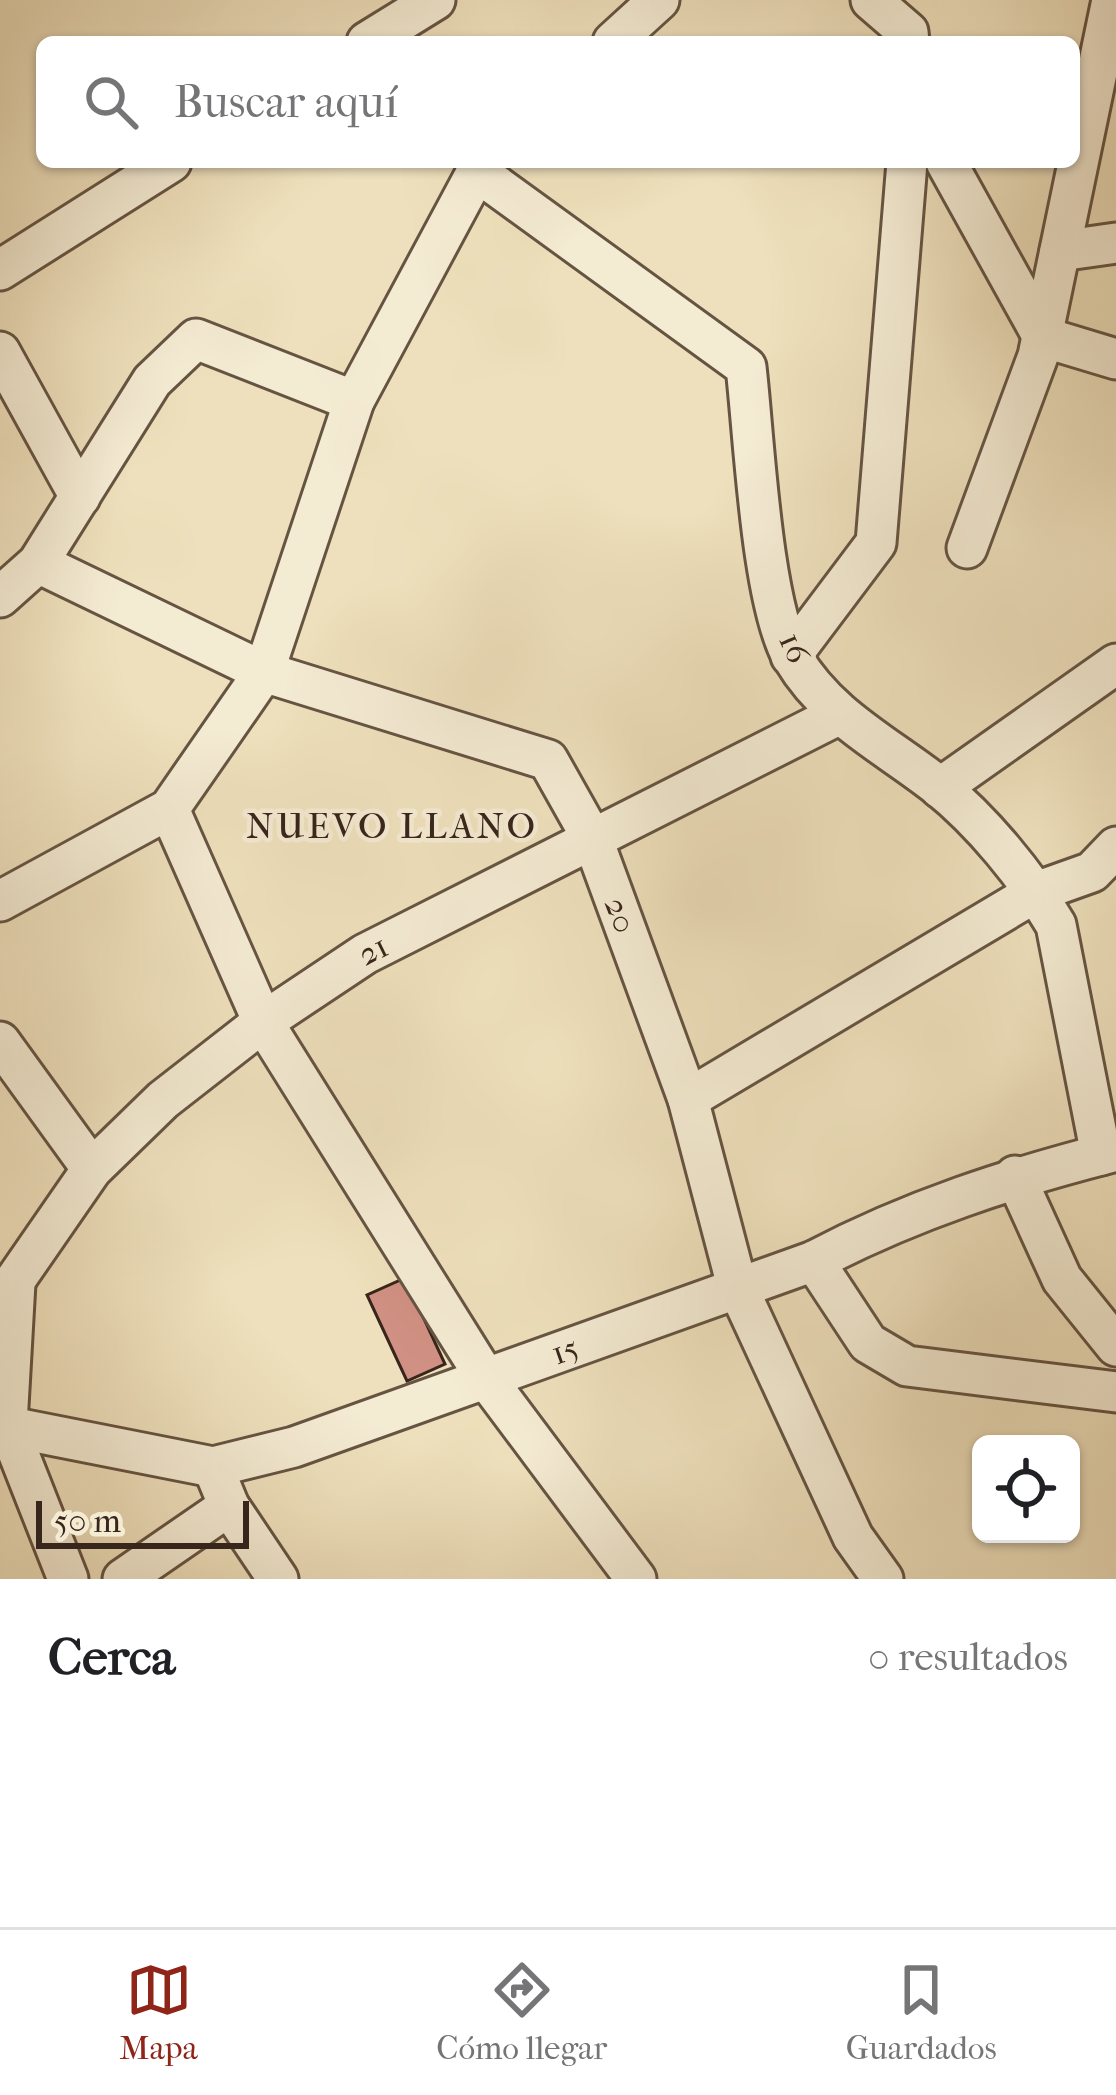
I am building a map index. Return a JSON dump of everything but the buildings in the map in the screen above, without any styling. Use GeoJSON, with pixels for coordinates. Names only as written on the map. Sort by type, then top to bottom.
{"type":"FeatureCollection","features":[{"type":"Feature","properties":{"kind":"street"},"geometry":{"type":"LineString","coordinates":[[377,36],[435,0]]}},
{"type":"Feature","properties":{"kind":"street"},"geometry":{"type":"LineString","coordinates":[[620,36],[659,0]]}},
{"type":"Feature","properties":{"kind":"street"},"geometry":{"type":"LineString","coordinates":[[871,0],[908,36]]}},
{"type":"Feature","properties":{"kind":"street"},"geometry":{"type":"LineString","coordinates":[[1080,154],[1112,0]]}},
{"type":"Feature","properties":{"kind":"street"},"geometry":{"type":"LineString","coordinates":[[0,270],[162,168]]}},
{"type":"Feature","properties":{"kind":"street"},"geometry":{"type":"LineString","coordinates":[[0,902],[170,809],[264,672],[354,400],[478,168]]}},
{"type":"Feature","properties":{"kind":"street","name":"16"},"geometry":{"type":"LineString","coordinates":[[482,168],[746,367],[770,576],[791,656],[838,715],[940,788],[1036,892],[1056,925],[1108,1153]]}},
{"type":"Feature","properties":{"kind":"street"},"geometry":{"type":"LineString","coordinates":[[791,656],[876,543],[907,168]]}},
{"type":"Feature","properties":{"kind":"street"},"geometry":{"type":"LineString","coordinates":[[949,168],[1010,286],[1043,337],[1116,359]]}},
{"type":"Feature","properties":{"kind":"street"},"geometry":{"type":"LineString","coordinates":[[968,548],[1043,337],[1077,168]]}},
{"type":"Feature","properties":{"kind":"street"},"geometry":{"type":"LineString","coordinates":[[1060,251],[1116,243]]}},
{"type":"Feature","properties":{"kind":"street"},"geometry":{"type":"LineString","coordinates":[[0,597],[38,563],[152,381],[196,339],[354,400]]}},
{"type":"Feature","properties":{"kind":"street"},"geometry":{"type":"LineString","coordinates":[[0,352],[80,496]]}},
{"type":"Feature","properties":{"kind":"street","name":"20"},"geometry":{"type":"LineString","coordinates":[[38,563],[264,672],[548,760],[593,839],[688,1099],[737,1286],[853,1537],[881,1578]]}},
{"type":"Feature","properties":{"kind":"street"},"geometry":{"type":"LineString","coordinates":[[940,788],[1116,664]]}},
{"type":"Feature","properties":{"kind":"street","name":"21"},"geometry":{"type":"LineString","coordinates":[[7,1292],[92,1169],[163,1100],[263,1022],[365,954],[838,715]]}},
{"type":"Feature","properties":{"kind":"street"},"geometry":{"type":"LineString","coordinates":[[170,809],[263,1022],[485,1377],[636,1579]]}},
{"type":"Feature","properties":{"kind":"street"},"geometry":{"type":"LineString","coordinates":[[688,1099],[1036,892],[1108,864]]}},
{"type":"Feature","properties":{"kind":"street"},"geometry":{"type":"LineString","coordinates":[[0,1042],[92,1169]]}},
{"type":"Feature","properties":{"kind":"street","name":"15"},"geometry":{"type":"LineString","coordinates":[[3,1424],[213,1467],[294,1447],[814,1261],[886,1224],[1015,1177],[1108,1153]]}},
{"type":"Feature","properties":{"kind":"street"},"geometry":{"type":"LineString","coordinates":[[1015,1177],[1062,1279],[1116,1346]]}},
{"type":"Feature","properties":{"kind":"street"},"geometry":{"type":"LineString","coordinates":[[814,1261],[868,1342],[907,1366],[1116,1392]]}},
{"type":"Feature","properties":{"kind":"street"},"geometry":{"type":"LineString","coordinates":[[7,1292],[3,1424],[68,1579]]}},
{"type":"Feature","properties":{"kind":"street"},"geometry":{"type":"LineString","coordinates":[[213,1467],[229,1506],[278,1579]]}},
{"type":"Feature","properties":{"kind":"street"},"geometry":{"type":"LineString","coordinates":[[123,1579],[229,1506]]}},
{"type":"Feature","properties":{"kind":"district","name":"NUEVO LLANO"},"geometry":{"type":"Point","coordinates":[392,826]}}]}
